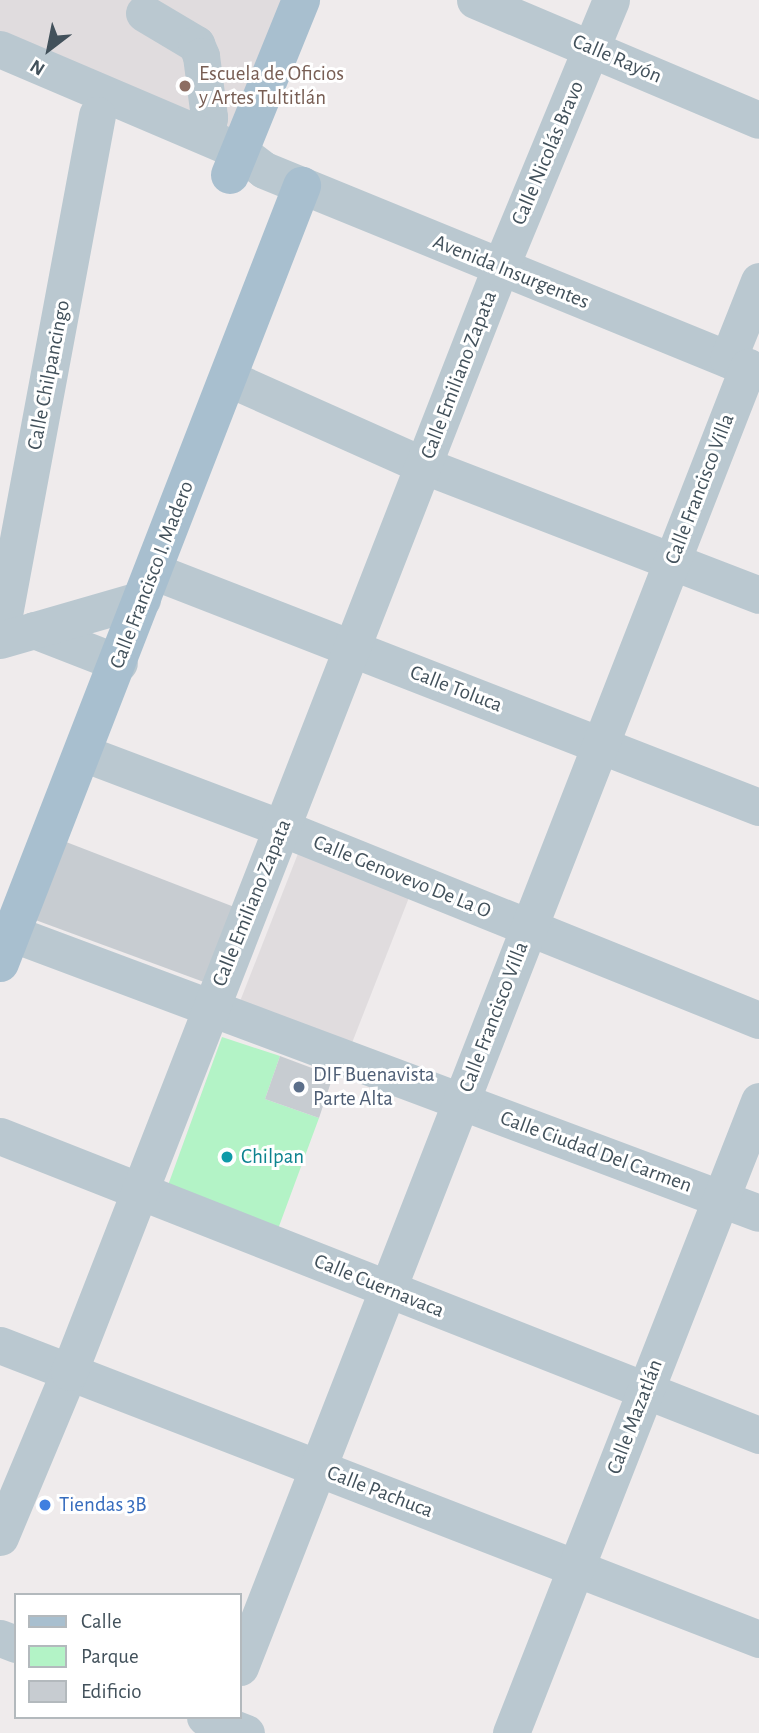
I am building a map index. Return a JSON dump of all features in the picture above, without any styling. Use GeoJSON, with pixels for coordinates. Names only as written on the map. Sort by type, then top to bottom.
{"type":"FeatureCollection","features":[{"type":"Feature","properties":{"kind":"main road"},"geometry":{"type":"LineString","coordinates":[[235,158],[301,0]]}},
{"type":"Feature","properties":{"kind":"main road","name":"Calle Francisco I. Madero"},"geometry":{"type":"LineString","coordinates":[[4,942],[119,663],[302,186]]}},
{"type":"Feature","properties":{"kind":"street","name":"Calle Rayón"},"geometry":{"type":"LineString","coordinates":[[475,0],[759,120]]}},
{"type":"Feature","properties":{"kind":"street","name":"Calle Nicolás Bravo"},"geometry":{"type":"LineString","coordinates":[[500,268],[611,0]]}},
{"type":"Feature","properties":{"kind":"street"},"geometry":{"type":"LineString","coordinates":[[144,13],[196,44],[201,56],[209,117],[235,158]]}},
{"type":"Feature","properties":{"kind":"street","name":"Avenida Insurgentes"},"geometry":{"type":"LineString","coordinates":[[0,49],[235,158],[745,366]]}},
{"type":"Feature","properties":{"kind":"street","name":"Avenida Insurgentes"},"geometry":{"type":"LineString","coordinates":[[0,77],[97,116],[235,158]]}},
{"type":"Feature","properties":{"kind":"street","name":"Calle Chilpancingo"},"geometry":{"type":"LineString","coordinates":[[11,635],[97,116]]}},
{"type":"Feature","properties":{"kind":"street","name":"Calle Emiliano Zapata"},"geometry":{"type":"LineString","coordinates":[[0,1537],[69,1372],[425,466],[500,268]]}},
{"type":"Feature","properties":{"kind":"street","name":"Calle Francisco Villa"},"geometry":{"type":"LineString","coordinates":[[242,1662],[672,561],[745,366],[759,281]]}},
{"type":"Feature","properties":{"kind":"street"},"geometry":{"type":"LineString","coordinates":[[228,378],[425,466],[759,595]]}},
{"type":"Feature","properties":{"kind":"street"},"geometry":{"type":"LineString","coordinates":[[11,635],[148,585]]}},
{"type":"Feature","properties":{"kind":"street","name":"Calle Toluca"},"geometry":{"type":"LineString","coordinates":[[148,585],[353,649],[759,807]]}},
{"type":"Feature","properties":{"kind":"street"},"geometry":{"type":"LineString","coordinates":[[11,635],[119,663]]}},
{"type":"Feature","properties":{"kind":"street","name":"Calle Genovevo De La O"},"geometry":{"type":"LineString","coordinates":[[83,753],[282,828],[759,1020]]}},
{"type":"Feature","properties":{"kind":"street","name":"Calle Ciudad Del Carmen"},"geometry":{"type":"LineString","coordinates":[[4,942],[211,1006],[759,1213]]}},
{"type":"Feature","properties":{"kind":"street","name":"Calle Mazatlán"},"geometry":{"type":"LineString","coordinates":[[511,1733],[759,1101]]}},
{"type":"Feature","properties":{"kind":"street","name":"Calle Cuernavaca"},"geometry":{"type":"LineString","coordinates":[[0,1136],[759,1435]]}},
{"type":"Feature","properties":{"kind":"street","name":"Calle Pachuca"},"geometry":{"type":"LineString","coordinates":[[0,1345],[759,1639]]}},
{"type":"Feature","properties":{"kind":"shaded area","name":"Escuela de Oficios y Artes Tultitlán"},"geometry":{"type":"Polygon","coordinates":[[[0,0],[288,0],[234,134],[0,39],[0,0]]]}},
{"type":"Feature","properties":{"kind":"shaded area"},"geometry":{"type":"Polygon","coordinates":[[[299,851],[410,895],[348,1053],[237,1009],[299,851]]]}},
{"type":"Feature","properties":{"kind":"green space"},"geometry":{"type":"Polygon","coordinates":[[[222,1037],[280,1056],[265,1099],[319,1118],[278,1229],[167,1188],[222,1037]]]}},
{"type":"Feature","properties":{"kind":"building"},"geometry":{"type":"Polygon","coordinates":[[[61,840],[242,910],[212,985],[30,918],[61,840]]]}},
{"type":"Feature","properties":{"kind":"building","name":"DIF Buenavista Parte Alta"},"geometry":{"type":"Polygon","coordinates":[[[280,1056],[333,1076],[319,1118],[265,1099],[280,1056]]]}},
{"type":"Feature","properties":{"kind":"place","name":"Escuela de Oficios y Artes Tultitlán"},"geometry":{"type":"Point","coordinates":[185,86]}},
{"type":"Feature","properties":{"kind":"place","name":"DIF Buenavista Parte Alta"},"geometry":{"type":"Point","coordinates":[299,1087]}},
{"type":"Feature","properties":{"kind":"place","name":"Chilpan"},"geometry":{"type":"Point","coordinates":[227,1157]}},
{"type":"Feature","properties":{"kind":"place","name":"Tiendas 3B"},"geometry":{"type":"Point","coordinates":[45,1505]}}]}
